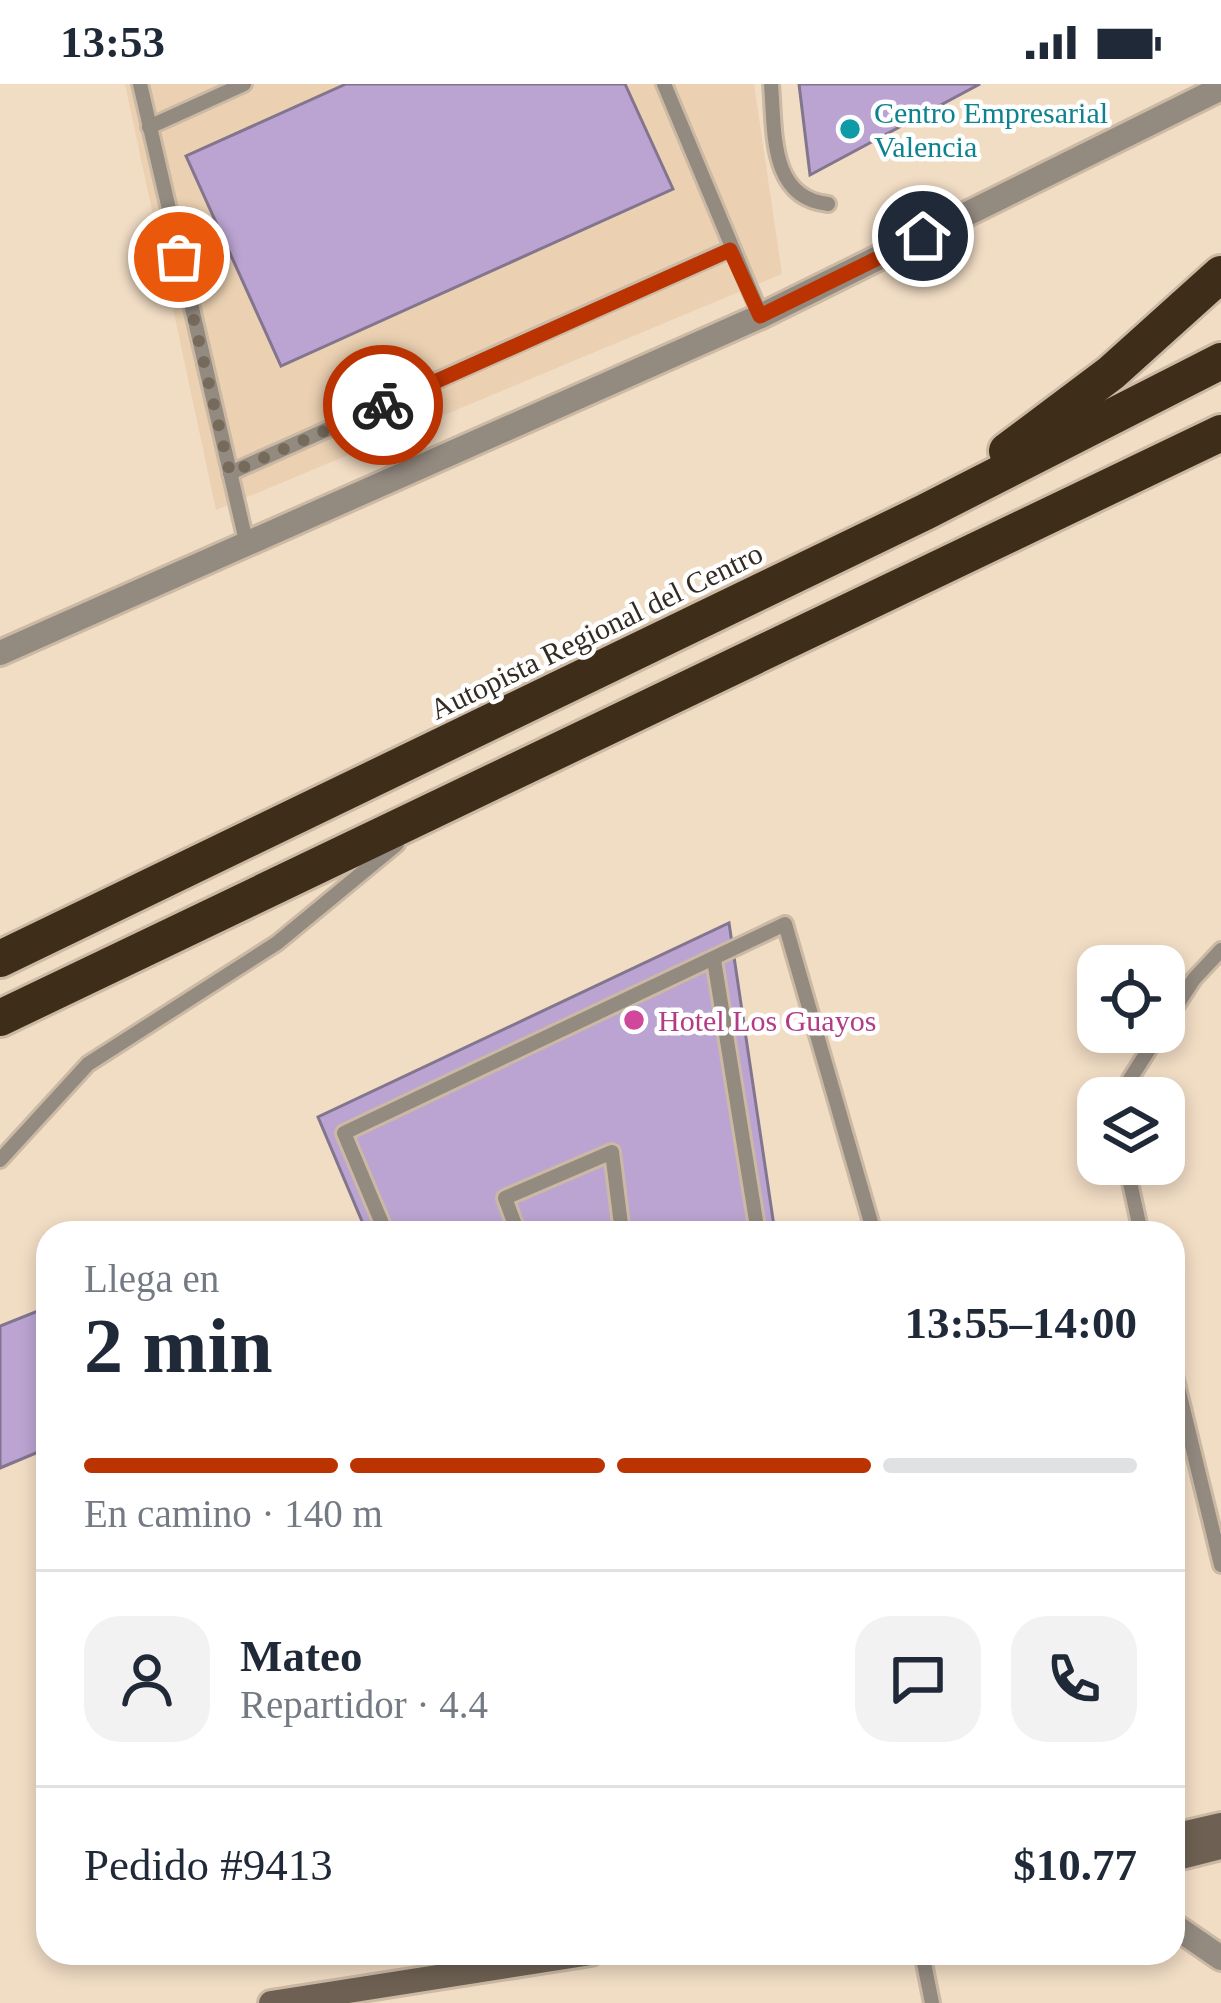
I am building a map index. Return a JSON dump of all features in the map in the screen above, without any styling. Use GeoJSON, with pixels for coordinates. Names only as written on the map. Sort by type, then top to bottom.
{"type":"FeatureCollection","features":[{"type":"Feature","properties":{"kind":"highway"},"geometry":{"type":"LineString","coordinates":[[926,512],[1111,373],[1221,274]]}},
{"type":"Feature","properties":{"kind":"highway","name":"Autopista Regional del Centro"},"geometry":{"type":"LineString","coordinates":[[0,959],[926,512],[1221,362]]}},
{"type":"Feature","properties":{"kind":"highway"},"geometry":{"type":"LineString","coordinates":[[0,1018],[1221,433]]}},
{"type":"Feature","properties":{"kind":"main road"},"geometry":{"type":"LineString","coordinates":[[1185,1833],[1221,1825]]}},
{"type":"Feature","properties":{"kind":"main road"},"geometry":{"type":"LineString","coordinates":[[1185,1856],[1221,1847]]}},
{"type":"Feature","properties":{"kind":"main road"},"geometry":{"type":"LineString","coordinates":[[271,2003],[514,1965]]}},
{"type":"Feature","properties":{"kind":"street"},"geometry":{"type":"LineString","coordinates":[[0,653],[760,316],[1221,88]]}},
{"type":"Feature","properties":{"kind":"street"},"geometry":{"type":"LineString","coordinates":[[1185,1932],[1221,1958]]}},
{"type":"Feature","properties":{"kind":"lane"},"geometry":{"type":"LineString","coordinates":[[140,84],[246,541]]}},
{"type":"Feature","properties":{"kind":"lane"},"geometry":{"type":"LineString","coordinates":[[149,127],[244,84]]}},
{"type":"Feature","properties":{"kind":"lane"},"geometry":{"type":"LineString","coordinates":[[664,84],[760,316]]}},
{"type":"Feature","properties":{"kind":"lane"},"geometry":{"type":"LineString","coordinates":[[771,84],[778,161],[789,185],[806,202],[828,204]]}},
{"type":"Feature","properties":{"kind":"lane"},"geometry":{"type":"LineString","coordinates":[[230,473],[730,250]]}},
{"type":"Feature","properties":{"kind":"lane"},"geometry":{"type":"LineString","coordinates":[[0,1160],[88,1064],[278,943],[441,807]]}},
{"type":"Feature","properties":{"kind":"lane"},"geometry":{"type":"LineString","coordinates":[[381,1221],[344,1133],[784,924],[871,1221]]}},
{"type":"Feature","properties":{"kind":"lane"},"geometry":{"type":"LineString","coordinates":[[1185,993],[1221,950]]}},
{"type":"Feature","properties":{"kind":"lane"},"geometry":{"type":"LineString","coordinates":[[714,960],[756,1221]]}},
{"type":"Feature","properties":{"kind":"lane"},"geometry":{"type":"LineString","coordinates":[[514,1221],[505,1198],[612,1152],[621,1221]]}},
{"type":"Feature","properties":{"kind":"lane"},"geometry":{"type":"LineString","coordinates":[[1131,1185],[1138,1221]]}},
{"type":"Feature","properties":{"kind":"lane"},"geometry":{"type":"LineString","coordinates":[[1185,1416],[1221,1565]]}},
{"type":"Feature","properties":{"kind":"lane"},"geometry":{"type":"LineString","coordinates":[[924,1965],[932,2003]]}},
{"type":"Feature","properties":{"kind":"shaded area"},"geometry":{"type":"Polygon","coordinates":[[[125,84],[754,84],[782,274],[216,510],[125,84]]]}},
{"type":"Feature","properties":{"kind":"building"},"geometry":{"type":"Polygon","coordinates":[[[346,84],[625,84],[673,189],[281,366],[186,156],[346,84]]]}},
{"type":"Feature","properties":{"kind":"building","name":"Centro Empresarial Valencia"},"geometry":{"type":"Polygon","coordinates":[[[799,84],[980,84],[810,175],[799,84]]]}},
{"type":"Feature","properties":{"kind":"building","name":"Hotel Los Guayos"},"geometry":{"type":"Polygon","coordinates":[[[729,923],[773,1221],[362,1221],[318,1117],[729,923]]]}},
{"type":"Feature","properties":{"kind":"building"},"geometry":{"type":"Polygon","coordinates":[[[36,1312],[36,1453],[0,1468],[0,1326],[36,1312]]]}},
{"type":"Feature","properties":{"kind":"way so far"},"geometry":{"type":"LineString","coordinates":[[179,257],[230,473],[383,405]]}},
{"type":"Feature","properties":{"kind":"place","name":"Centro Empresarial Valencia"},"geometry":{"type":"Point","coordinates":[850,129]}},
{"type":"Feature","properties":{"kind":"place","name":"Hotel Los Guayos"},"geometry":{"type":"Point","coordinates":[634,1020]}},
{"type":"Feature","properties":{"kind":"route"},"geometry":{"type":"LineString","coordinates":[[383,405],[730,250],[760,316],[923,236]]}}]}
